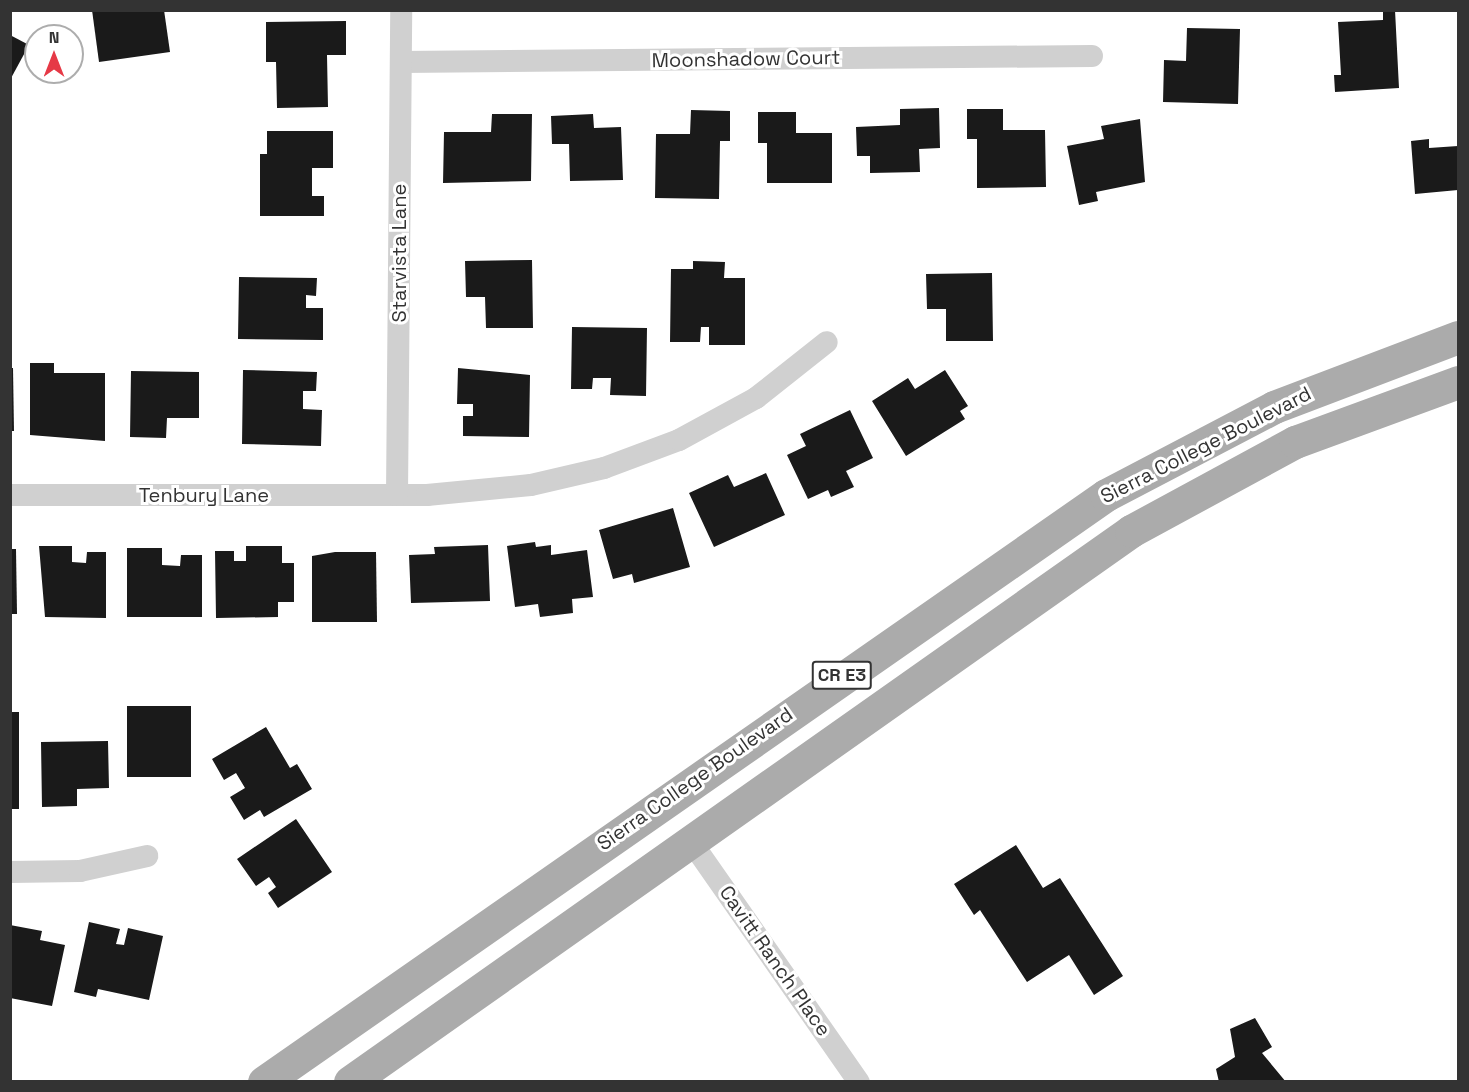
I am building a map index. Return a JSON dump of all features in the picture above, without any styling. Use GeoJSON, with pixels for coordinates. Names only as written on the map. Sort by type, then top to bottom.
{"type":"FeatureCollection","features":[{"type":"Feature","properties":{"kind":"main road","name":"Sierra College Boulevard"},"geometry":{"type":"LineString","coordinates":[[264,1082],[1106,495],[1274,407],[1458,338]]}},
{"type":"Feature","properties":{"kind":"main road","name":"Sierra College Boulevard"},"geometry":{"type":"LineString","coordinates":[[350,1082],[690,840],[1140,526],[1295,442],[1458,382]]}},
{"type":"Feature","properties":{"kind":"street","name":"Starvista Lane"},"geometry":{"type":"LineString","coordinates":[[397,495],[401,10]]}},
{"type":"Feature","properties":{"kind":"street","name":"Moonshadow Court"},"geometry":{"type":"LineString","coordinates":[[401,62],[1092,56]]}},
{"type":"Feature","properties":{"kind":"street","name":"Tenbury Lane"},"geometry":{"type":"LineString","coordinates":[[10,495],[397,495],[531,485],[642,455],[720,420],[827,342]]}},
{"type":"Feature","properties":{"kind":"street","name":"Cavitt Ranch Place"},"geometry":{"type":"LineString","coordinates":[[690,840],[859,1082]]}},
{"type":"Feature","properties":{"kind":"street"},"geometry":{"type":"LineString","coordinates":[[10,872],[80,871],[147,856]]}},
{"type":"Feature","properties":{"kind":"building"},"geometry":{"type":"Polygon","coordinates":[[[92,10],[164,10],[170,52],[99,62],[92,10]]]}},
{"type":"Feature","properties":{"kind":"building"},"geometry":{"type":"Polygon","coordinates":[[[1395,10],[1399,88],[1335,92],[1334,75],[1341,75],[1338,22],[1383,20],[1383,11],[1395,10]]]}},
{"type":"Feature","properties":{"kind":"building"},"geometry":{"type":"Polygon","coordinates":[[[346,21],[346,55],[327,55],[328,107],[277,108],[276,62],[266,62],[266,22],[346,21]]]}},
{"type":"Feature","properties":{"kind":"building"},"geometry":{"type":"Polygon","coordinates":[[[1187,28],[1240,29],[1238,104],[1163,102],[1164,60],[1186,61],[1187,28]]]}},
{"type":"Feature","properties":{"kind":"building"},"geometry":{"type":"Polygon","coordinates":[[[10,35],[24,42],[24,54],[10,80],[10,35]]]}},
{"type":"Feature","properties":{"kind":"building"},"geometry":{"type":"Polygon","coordinates":[[[939,108],[940,148],[919,149],[920,172],[870,173],[870,156],[857,156],[856,127],[900,125],[900,109],[939,108]]]}},
{"type":"Feature","properties":{"kind":"building"},"geometry":{"type":"Polygon","coordinates":[[[967,109],[1003,109],[1003,130],[1045,130],[1046,187],[977,188],[977,139],[967,139],[967,109]]]}},
{"type":"Feature","properties":{"kind":"building"},"geometry":{"type":"Polygon","coordinates":[[[691,110],[730,111],[730,141],[720,141],[719,199],[655,198],[656,134],[690,134],[691,110]]]}},
{"type":"Feature","properties":{"kind":"building"},"geometry":{"type":"Polygon","coordinates":[[[758,112],[796,112],[796,133],[832,133],[832,183],[767,183],[767,143],[758,143],[758,112]]]}},
{"type":"Feature","properties":{"kind":"building"},"geometry":{"type":"Polygon","coordinates":[[[492,114],[532,114],[531,181],[443,183],[444,132],[491,132],[492,114]]]}},
{"type":"Feature","properties":{"kind":"building"},"geometry":{"type":"Polygon","coordinates":[[[593,114],[594,128],[621,127],[623,180],[570,181],[569,144],[552,144],[551,116],[593,114]]]}},
{"type":"Feature","properties":{"kind":"building"},"geometry":{"type":"Polygon","coordinates":[[[1140,119],[1145,182],[1096,192],[1098,201],[1079,205],[1067,146],[1104,139],[1101,126],[1140,119]]]}},
{"type":"Feature","properties":{"kind":"building"},"geometry":{"type":"Polygon","coordinates":[[[267,131],[333,131],[333,168],[312,168],[312,196],[324,196],[324,216],[260,216],[260,154],[267,154],[267,131]]]}},
{"type":"Feature","properties":{"kind":"building"},"geometry":{"type":"Polygon","coordinates":[[[1429,139],[1429,148],[1458,146],[1458,190],[1415,194],[1411,141],[1429,139]]]}},
{"type":"Feature","properties":{"kind":"building"},"geometry":{"type":"Polygon","coordinates":[[[532,260],[533,328],[486,328],[485,297],[466,297],[465,261],[532,260]]]}},
{"type":"Feature","properties":{"kind":"building"},"geometry":{"type":"Polygon","coordinates":[[[693,261],[725,262],[724,278],[745,278],[745,345],[709,345],[709,327],[701,327],[700,342],[670,342],[671,269],[693,269],[693,261]]]}},
{"type":"Feature","properties":{"kind":"building"},"geometry":{"type":"Polygon","coordinates":[[[992,273],[993,341],[946,341],[946,309],[927,309],[926,274],[992,273]]]}},
{"type":"Feature","properties":{"kind":"building"},"geometry":{"type":"Polygon","coordinates":[[[239,277],[317,278],[316,296],[306,295],[306,308],[323,308],[323,340],[238,339],[239,277]]]}},
{"type":"Feature","properties":{"kind":"building"},"geometry":{"type":"Polygon","coordinates":[[[572,327],[647,328],[646,396],[610,395],[611,378],[593,378],[592,389],[571,389],[572,327]]]}},
{"type":"Feature","properties":{"kind":"building"},"geometry":{"type":"Polygon","coordinates":[[[30,363],[54,363],[54,373],[105,373],[105,441],[30,435],[30,363]]]}},
{"type":"Feature","properties":{"kind":"building"},"geometry":{"type":"Polygon","coordinates":[[[10,368],[13,368],[14,431],[10,431],[10,368]]]}},
{"type":"Feature","properties":{"kind":"building"},"geometry":{"type":"Polygon","coordinates":[[[458,368],[530,375],[529,437],[463,436],[463,416],[473,416],[473,404],[457,404],[458,368]]]}},
{"type":"Feature","properties":{"kind":"building"},"geometry":{"type":"Polygon","coordinates":[[[243,370],[317,372],[316,391],[303,391],[303,409],[322,410],[321,446],[242,444],[243,370]]]}},
{"type":"Feature","properties":{"kind":"building"},"geometry":{"type":"Polygon","coordinates":[[[945,370],[968,406],[960,411],[965,419],[906,456],[872,401],[908,378],[915,389],[945,370]]]}},
{"type":"Feature","properties":{"kind":"building"},"geometry":{"type":"Polygon","coordinates":[[[131,371],[199,372],[199,418],[167,418],[166,438],[130,437],[131,371]]]}},
{"type":"Feature","properties":{"kind":"building"},"geometry":{"type":"Polygon","coordinates":[[[850,410],[873,458],[846,471],[854,487],[831,497],[828,490],[808,499],[787,455],[806,446],[800,434],[850,410]]]}},
{"type":"Feature","properties":{"kind":"building"},"geometry":{"type":"Polygon","coordinates":[[[766,473],[785,515],[714,547],[689,493],[728,475],[734,487],[766,473]]]}},
{"type":"Feature","properties":{"kind":"building"},"geometry":{"type":"Polygon","coordinates":[[[673,508],[690,567],[634,583],[632,574],[613,579],[599,530],[673,508]]]}},
{"type":"Feature","properties":{"kind":"building"},"geometry":{"type":"Polygon","coordinates":[[[535,542],[536,547],[551,545],[551,555],[587,550],[593,597],[572,599],[573,613],[540,617],[538,604],[515,607],[507,546],[535,542]]]}},
{"type":"Feature","properties":{"kind":"building"},"geometry":{"type":"Polygon","coordinates":[[[488,545],[490,601],[411,603],[409,555],[435,554],[434,547],[488,545]]]}},
{"type":"Feature","properties":{"kind":"building"},"geometry":{"type":"Polygon","coordinates":[[[39,546],[72,546],[72,562],[86,563],[87,552],[106,552],[106,618],[45,617],[39,546]]]}},
{"type":"Feature","properties":{"kind":"building"},"geometry":{"type":"Polygon","coordinates":[[[246,546],[282,546],[282,563],[294,563],[294,602],[278,602],[278,617],[216,618],[215,551],[234,551],[234,561],[246,561],[246,546]]]}},
{"type":"Feature","properties":{"kind":"building"},"geometry":{"type":"Polygon","coordinates":[[[127,548],[162,548],[162,565],[180,566],[181,555],[202,555],[202,617],[127,617],[127,548]]]}},
{"type":"Feature","properties":{"kind":"building"},"geometry":{"type":"Polygon","coordinates":[[[10,549],[16,549],[17,614],[10,614],[10,549]]]}},
{"type":"Feature","properties":{"kind":"building"},"geometry":{"type":"Polygon","coordinates":[[[335,552],[376,552],[377,622],[312,622],[312,556],[335,552]]]}},
{"type":"Feature","properties":{"kind":"building"},"geometry":{"type":"Polygon","coordinates":[[[127,706],[191,706],[191,777],[127,777],[127,706]]]}},
{"type":"Feature","properties":{"kind":"building"},"geometry":{"type":"Polygon","coordinates":[[[10,712],[19,712],[19,809],[10,809],[10,712]]]}},
{"type":"Feature","properties":{"kind":"building"},"geometry":{"type":"Polygon","coordinates":[[[266,727],[290,768],[297,764],[312,789],[264,817],[260,810],[244,820],[230,797],[245,788],[236,773],[224,780],[212,759],[266,727]]]}},
{"type":"Feature","properties":{"kind":"building"},"geometry":{"type":"Polygon","coordinates":[[[108,741],[109,788],[77,789],[77,806],[42,807],[41,742],[108,741]]]}},
{"type":"Feature","properties":{"kind":"building"},"geometry":{"type":"Polygon","coordinates":[[[296,819],[332,872],[278,908],[268,893],[276,887],[269,877],[256,886],[237,859],[296,819]]]}},
{"type":"Feature","properties":{"kind":"building"},"geometry":{"type":"Polygon","coordinates":[[[1016,845],[1043,888],[1060,878],[1123,976],[1094,995],[1069,955],[1027,982],[980,910],[974,915],[954,884],[1016,845]]]}},
{"type":"Feature","properties":{"kind":"building"},"geometry":{"type":"Polygon","coordinates":[[[89,922],[120,929],[116,944],[124,945],[128,928],[163,936],[149,1000],[98,989],[96,997],[74,992],[89,922]]]}},
{"type":"Feature","properties":{"kind":"building"},"geometry":{"type":"Polygon","coordinates":[[[10,925],[42,931],[40,940],[65,945],[52,1006],[10,998],[10,925]]]}},
{"type":"Feature","properties":{"kind":"building"},"geometry":{"type":"Polygon","coordinates":[[[1255,1018],[1272,1047],[1262,1053],[1286,1082],[1219,1082],[1216,1069],[1235,1057],[1230,1029],[1255,1018]]]}}]}
